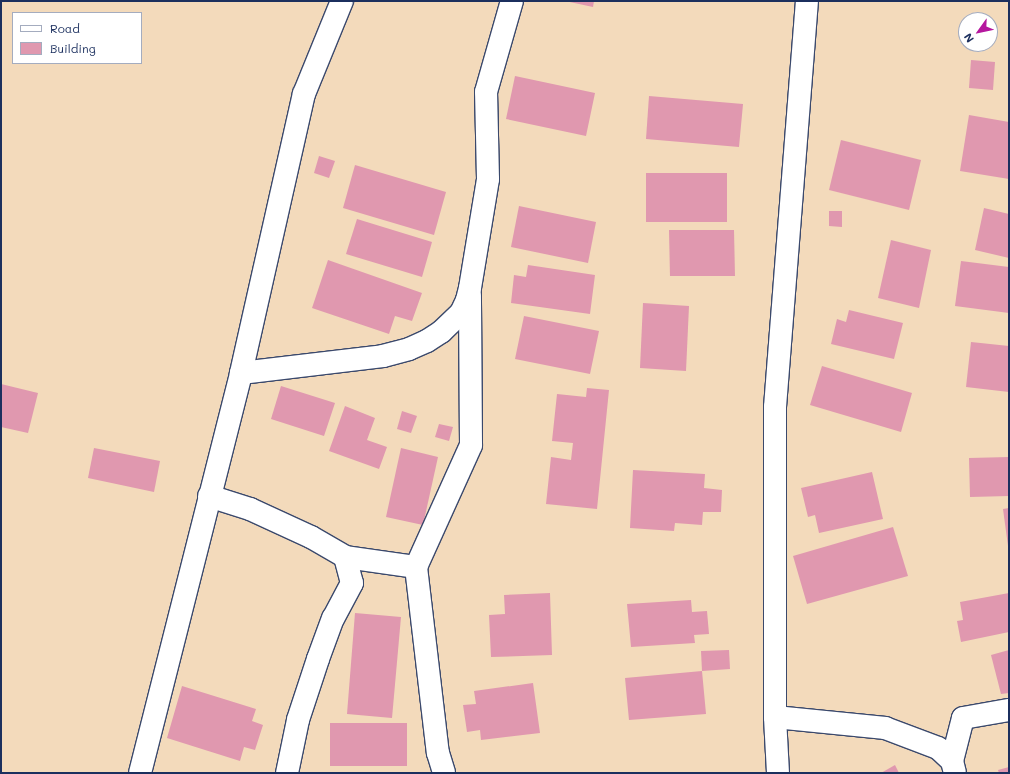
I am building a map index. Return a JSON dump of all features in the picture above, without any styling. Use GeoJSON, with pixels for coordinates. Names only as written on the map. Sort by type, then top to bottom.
{"type":"FeatureCollection","features":[{"type":"Feature","properties":{"kind":"street"},"geometry":{"type":"LineString","coordinates":[[140,773],[241,373],[304,94],[342,1]]}},
{"type":"Feature","properties":{"kind":"street"},"geometry":{"type":"LineString","coordinates":[[241,373],[353,361],[383,356],[409,349],[441,332],[460,313],[467,300],[470,288],[488,179],[486,92],[512,1]]}},
{"type":"Feature","properties":{"kind":"street"},"geometry":{"type":"LineString","coordinates":[[778,773],[774,717],[776,407],[807,1]]}},
{"type":"Feature","properties":{"kind":"street"},"geometry":{"type":"LineString","coordinates":[[444,773],[438,753],[416,567],[471,445],[470,288]]}},
{"type":"Feature","properties":{"kind":"street"},"geometry":{"type":"LineString","coordinates":[[209,496],[250,509],[311,538],[345,557],[416,567]]}},
{"type":"Feature","properties":{"kind":"street"},"geometry":{"type":"LineString","coordinates":[[287,773],[298,720],[318,659],[333,618],[352,583],[345,557]]}},
{"type":"Feature","properties":{"kind":"street"},"geometry":{"type":"LineString","coordinates":[[954,767],[963,718],[1009,710]]}},
{"type":"Feature","properties":{"kind":"street"},"geometry":{"type":"LineString","coordinates":[[774,717],[885,728],[938,748],[954,767]]}},
{"type":"Feature","properties":{"kind":"building"},"geometry":{"type":"Polygon","coordinates":[[[565,1],[594,1],[593,7],[565,1]]]}},
{"type":"Feature","properties":{"kind":"building"},"geometry":{"type":"Polygon","coordinates":[[[971,60],[995,62],[993,90],[969,88],[971,60]]]}},
{"type":"Feature","properties":{"kind":"building"},"geometry":{"type":"Polygon","coordinates":[[[515,76],[595,93],[586,136],[506,119],[515,76]]]}},
{"type":"Feature","properties":{"kind":"building"},"geometry":{"type":"Polygon","coordinates":[[[649,96],[743,104],[739,147],[646,139],[649,96]]]}},
{"type":"Feature","properties":{"kind":"building"},"geometry":{"type":"Polygon","coordinates":[[[969,115],[1009,122],[1009,179],[960,171],[969,115]]]}},
{"type":"Feature","properties":{"kind":"building"},"geometry":{"type":"Polygon","coordinates":[[[841,140],[921,160],[909,210],[829,190],[841,140]]]}},
{"type":"Feature","properties":{"kind":"building"},"geometry":{"type":"Polygon","coordinates":[[[319,156],[335,161],[329,178],[314,173],[319,156]]]}},
{"type":"Feature","properties":{"kind":"building"},"geometry":{"type":"Polygon","coordinates":[[[355,165],[446,192],[434,235],[343,208],[355,165]]]}},
{"type":"Feature","properties":{"kind":"building"},"geometry":{"type":"Polygon","coordinates":[[[646,173],[727,173],[727,222],[646,222],[646,173]]]}},
{"type":"Feature","properties":{"kind":"building"},"geometry":{"type":"Polygon","coordinates":[[[519,206],[596,222],[588,263],[511,247],[519,206]]]}},
{"type":"Feature","properties":{"kind":"building"},"geometry":{"type":"Polygon","coordinates":[[[984,208],[1009,214],[1009,258],[975,250],[984,208]]]}},
{"type":"Feature","properties":{"kind":"building"},"geometry":{"type":"Polygon","coordinates":[[[829,211],[842,211],[842,227],[829,226],[829,211]]]}},
{"type":"Feature","properties":{"kind":"building"},"geometry":{"type":"Polygon","coordinates":[[[357,219],[432,242],[422,277],[346,254],[357,219]]]}},
{"type":"Feature","properties":{"kind":"building"},"geometry":{"type":"Polygon","coordinates":[[[669,230],[734,230],[735,276],[670,276],[669,230]]]}},
{"type":"Feature","properties":{"kind":"building"},"geometry":{"type":"Polygon","coordinates":[[[891,240],[931,250],[919,308],[878,298],[891,240]]]}},
{"type":"Feature","properties":{"kind":"building"},"geometry":{"type":"Polygon","coordinates":[[[328,260],[422,293],[412,321],[395,316],[389,334],[312,308],[328,260]]]}},
{"type":"Feature","properties":{"kind":"building"},"geometry":{"type":"Polygon","coordinates":[[[961,261],[1009,267],[1009,313],[955,306],[961,261]]]}},
{"type":"Feature","properties":{"kind":"building"},"geometry":{"type":"Polygon","coordinates":[[[528,265],[595,275],[590,314],[511,303],[514,275],[526,277],[528,265]]]}},
{"type":"Feature","properties":{"kind":"building"},"geometry":{"type":"Polygon","coordinates":[[[643,303],[689,306],[686,371],[640,368],[643,303]]]}},
{"type":"Feature","properties":{"kind":"building"},"geometry":{"type":"Polygon","coordinates":[[[849,310],[903,323],[894,359],[831,344],[837,319],[846,322],[849,310]]]}},
{"type":"Feature","properties":{"kind":"building"},"geometry":{"type":"Polygon","coordinates":[[[524,316],[599,331],[590,374],[515,359],[524,316]]]}},
{"type":"Feature","properties":{"kind":"building"},"geometry":{"type":"Polygon","coordinates":[[[971,342],[1009,346],[1009,392],[966,387],[971,342]]]}},
{"type":"Feature","properties":{"kind":"building"},"geometry":{"type":"Polygon","coordinates":[[[822,366],[912,393],[901,432],[810,405],[822,366]]]}},
{"type":"Feature","properties":{"kind":"building"},"geometry":{"type":"Polygon","coordinates":[[[1,384],[38,393],[28,433],[1,427],[1,384]]]}},
{"type":"Feature","properties":{"kind":"building"},"geometry":{"type":"Polygon","coordinates":[[[281,386],[335,403],[324,436],[271,419],[281,386]]]}},
{"type":"Feature","properties":{"kind":"building"},"geometry":{"type":"Polygon","coordinates":[[[587,388],[609,390],[597,509],[546,504],[551,457],[571,460],[573,443],[552,441],[557,394],[586,397],[587,388]]]}},
{"type":"Feature","properties":{"kind":"building"},"geometry":{"type":"Polygon","coordinates":[[[345,406],[375,418],[367,440],[387,447],[379,469],[329,451],[345,406]]]}},
{"type":"Feature","properties":{"kind":"building"},"geometry":{"type":"Polygon","coordinates":[[[402,411],[417,416],[411,433],[397,429],[402,411]]]}},
{"type":"Feature","properties":{"kind":"building"},"geometry":{"type":"Polygon","coordinates":[[[439,424],[453,427],[449,441],[435,437],[439,424]]]}},
{"type":"Feature","properties":{"kind":"building"},"geometry":{"type":"Polygon","coordinates":[[[94,448],[160,461],[154,492],[88,478],[94,448]]]}},
{"type":"Feature","properties":{"kind":"building"},"geometry":{"type":"Polygon","coordinates":[[[401,448],[438,457],[423,525],[386,517],[401,448]]]}},
{"type":"Feature","properties":{"kind":"building"},"geometry":{"type":"Polygon","coordinates":[[[1009,457],[1009,496],[970,497],[969,458],[1009,457]]]}},
{"type":"Feature","properties":{"kind":"building"},"geometry":{"type":"Polygon","coordinates":[[[633,470],[705,474],[704,488],[722,490],[721,512],[703,512],[702,525],[675,523],[674,531],[630,528],[633,470]]]}},
{"type":"Feature","properties":{"kind":"building"},"geometry":{"type":"Polygon","coordinates":[[[872,472],[883,519],[819,533],[815,515],[808,517],[801,488],[872,472]]]}},
{"type":"Feature","properties":{"kind":"building"},"geometry":{"type":"Polygon","coordinates":[[[1009,508],[1009,546],[1008,546],[1003,509],[1009,508]]]}},
{"type":"Feature","properties":{"kind":"building"},"geometry":{"type":"Polygon","coordinates":[[[893,527],[908,576],[807,604],[793,556],[893,527]]]}},
{"type":"Feature","properties":{"kind":"building"},"geometry":{"type":"Polygon","coordinates":[[[550,593],[552,655],[491,657],[489,615],[505,614],[504,595],[550,593]]]}},
{"type":"Feature","properties":{"kind":"building"},"geometry":{"type":"Polygon","coordinates":[[[1009,593],[1009,632],[961,642],[957,621],[963,620],[960,602],[1009,593]]]}},
{"type":"Feature","properties":{"kind":"building"},"geometry":{"type":"Polygon","coordinates":[[[691,600],[692,612],[707,611],[709,634],[694,635],[695,643],[631,647],[627,604],[691,600]]]}},
{"type":"Feature","properties":{"kind":"building"},"geometry":{"type":"Polygon","coordinates":[[[355,613],[401,617],[392,718],[347,714],[355,613]]]}},
{"type":"Feature","properties":{"kind":"building"},"geometry":{"type":"Polygon","coordinates":[[[729,650],[730,669],[702,671],[701,651],[729,650]]]}},
{"type":"Feature","properties":{"kind":"building"},"geometry":{"type":"Polygon","coordinates":[[[1009,650],[1009,693],[1001,694],[991,655],[1009,650]]]}},
{"type":"Feature","properties":{"kind":"building"},"geometry":{"type":"Polygon","coordinates":[[[702,671],[706,714],[629,720],[625,678],[702,671]]]}},
{"type":"Feature","properties":{"kind":"building"},"geometry":{"type":"Polygon","coordinates":[[[533,683],[540,733],[481,740],[480,730],[467,732],[463,705],[476,704],[474,691],[533,683]]]}},
{"type":"Feature","properties":{"kind":"building"},"geometry":{"type":"Polygon","coordinates":[[[182,686],[256,709],[252,721],[263,725],[255,750],[244,747],[240,761],[167,738],[182,686]]]}},
{"type":"Feature","properties":{"kind":"building"},"geometry":{"type":"Polygon","coordinates":[[[330,723],[407,723],[407,766],[330,766],[330,723]]]}},
{"type":"Feature","properties":{"kind":"building"},"geometry":{"type":"Polygon","coordinates":[[[895,765],[899,773],[881,773],[895,765]]]}},
{"type":"Feature","properties":{"kind":"building"},"geometry":{"type":"Polygon","coordinates":[[[1009,767],[1009,773],[999,773],[998,770],[1009,767]]]}}]}
